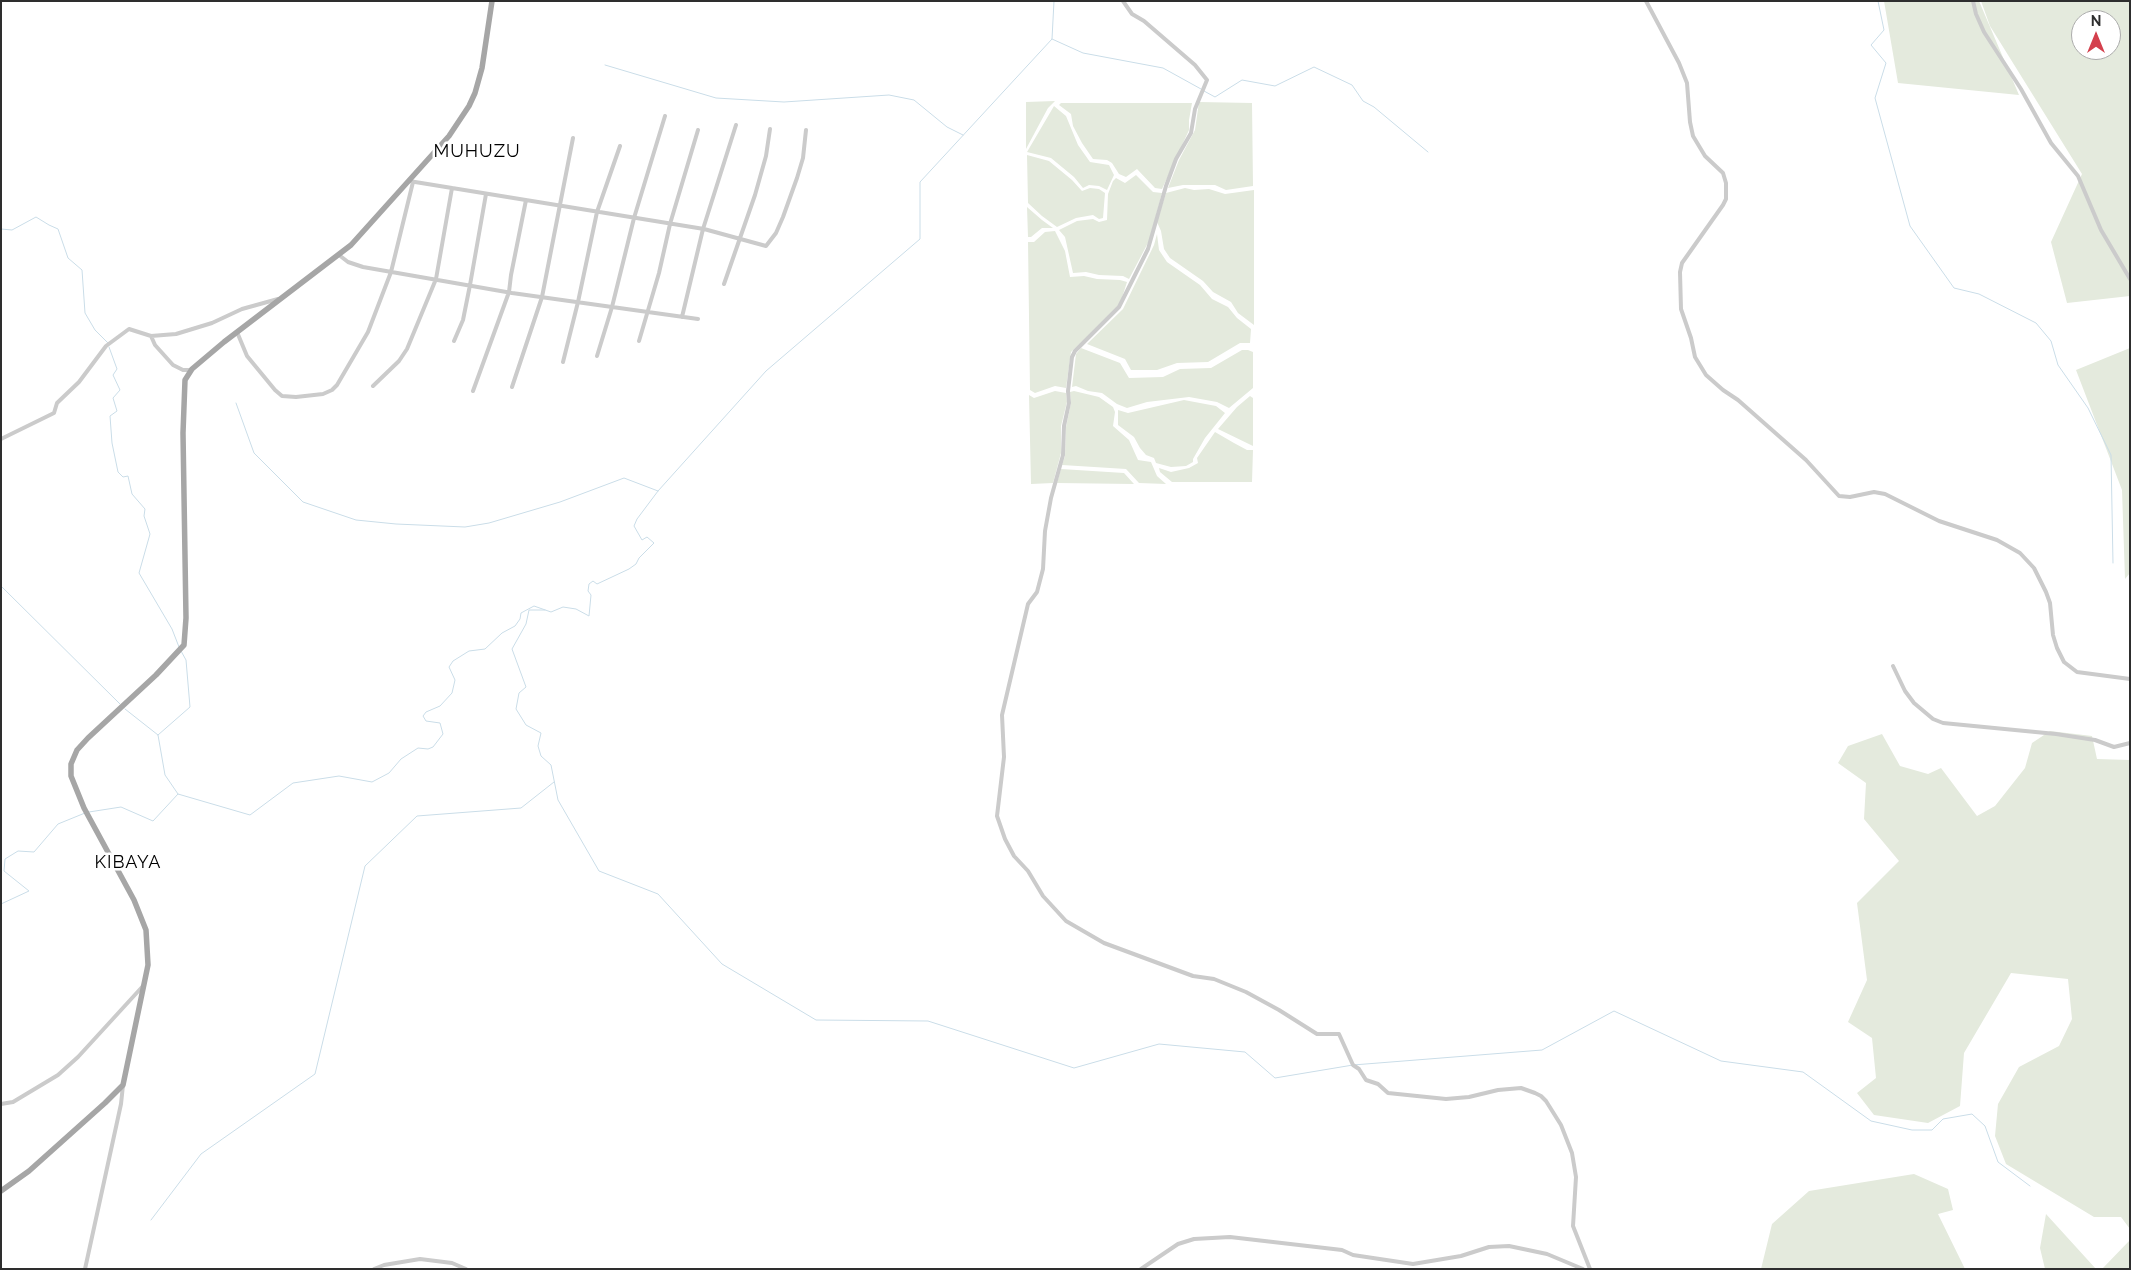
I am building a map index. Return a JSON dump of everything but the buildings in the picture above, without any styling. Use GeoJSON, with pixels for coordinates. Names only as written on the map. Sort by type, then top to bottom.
{"type":"FeatureCollection","features":[{"type":"Feature","properties":{"kind":"main road"},"geometry":{"type":"LineString","coordinates":[[1,1191],[29,1171],[123,1085],[145,984],[148,946],[142,917],[84,808],[71,776],[71,764],[77,750],[184,645],[186,634],[186,599],[183,388],[185,380],[192,369],[237,332],[339,255],[368,229],[411,182],[449,136],[469,106],[482,68],[492,1]]}},
{"type":"Feature","properties":{"kind":"street"},"geometry":{"type":"LineString","coordinates":[[1123,1],[1132,14],[1144,21],[1190,60],[1207,80],[1195,109],[1192,133],[1176,159],[1148,249],[1119,307],[1075,351],[1072,357],[1068,391],[1069,403],[1064,426],[1063,455],[1046,526],[1043,569],[1036,592],[1028,604],[1002,715],[1004,758],[997,816],[1005,839],[1014,856],[1028,871],[1043,896],[1066,921],[1104,943],[1194,976],[1214,980],[1246,992],[1279,1010],[1316,1034],[1339,1034],[1353,1065],[1360,1069],[1366,1080],[1378,1084],[1388,1093],[1446,1099],[1521,1088],[1541,1096],[1561,1125],[1572,1153],[1576,1185],[1573,1226],[1590,1269]]}},
{"type":"Feature","properties":{"kind":"street"},"geometry":{"type":"LineString","coordinates":[[1646,1],[1687,82],[1693,136],[1705,156],[1723,173],[1726,183],[1726,199],[1723,205],[1682,263],[1680,272],[1680,309],[1691,338],[1695,357],[1706,375],[1718,387],[1738,400],[1806,460],[1839,496],[1850,497],[1874,492],[1885,494],[1939,520],[1996,540],[2020,553],[2034,568],[2046,592],[2050,603],[2053,635],[2064,662],[2078,672],[2130,679]]}},
{"type":"Feature","properties":{"kind":"street"},"geometry":{"type":"LineString","coordinates":[[1973,1],[1976,14],[1984,32],[2021,89],[2051,143],[2078,176],[2101,230],[2118,262],[2130,279]]}},
{"type":"Feature","properties":{"kind":"street"},"geometry":{"type":"LineString","coordinates":[[597,356],[612,307],[634,218],[665,116]]}},
{"type":"Feature","properties":{"kind":"street"},"geometry":{"type":"LineString","coordinates":[[682,317],[703,229],[736,125]]}},
{"type":"Feature","properties":{"kind":"street"},"geometry":{"type":"LineString","coordinates":[[724,284],[766,156],[770,129]]}},
{"type":"Feature","properties":{"kind":"street"},"geometry":{"type":"LineString","coordinates":[[639,342],[646,312],[659,273],[670,224],[698,130]]}},
{"type":"Feature","properties":{"kind":"street"},"geometry":{"type":"LineString","coordinates":[[237,332],[248,356],[282,396],[296,397],[323,394],[332,390],[337,385],[368,332],[391,272],[411,182],[703,229],[766,246],[776,232],[797,178],[803,158],[806,130]]}},
{"type":"Feature","properties":{"kind":"street"},"geometry":{"type":"LineString","coordinates":[[512,387],[542,297],[573,138]]}},
{"type":"Feature","properties":{"kind":"street"},"geometry":{"type":"LineString","coordinates":[[562,362],[578,302],[597,212],[620,146]]}},
{"type":"Feature","properties":{"kind":"street"},"geometry":{"type":"LineString","coordinates":[[373,386],[399,361],[407,349],[436,279],[452,188]]}},
{"type":"Feature","properties":{"kind":"street"},"geometry":{"type":"LineString","coordinates":[[454,341],[463,320],[486,194]]}},
{"type":"Feature","properties":{"kind":"street"},"geometry":{"type":"LineString","coordinates":[[473,391],[509,292],[510,275],[526,200]]}},
{"type":"Feature","properties":{"kind":"street"},"geometry":{"type":"LineString","coordinates":[[339,255],[348,262],[391,272],[509,292],[698,319]]}},
{"type":"Feature","properties":{"kind":"street"},"geometry":{"type":"LineString","coordinates":[[1,439],[54,413],[56,402],[79,382],[106,346],[129,329],[151,336],[190,331],[212,324],[242,309],[283,298]]}},
{"type":"Feature","properties":{"kind":"street"},"geometry":{"type":"LineString","coordinates":[[151,336],[155,345],[173,365],[183,370],[192,369]]}},
{"type":"Feature","properties":{"kind":"street"},"geometry":{"type":"LineString","coordinates":[[1893,666],[1904,691],[1933,719],[1943,723],[2056,734],[2096,740],[2114,747],[2130,743]]}},
{"type":"Feature","properties":{"kind":"street"},"geometry":{"type":"LineString","coordinates":[[1,1104],[13,1102],[58,1075],[78,1057],[145,984]]}},
{"type":"Feature","properties":{"kind":"street"},"geometry":{"type":"LineString","coordinates":[[85,1269],[121,1104],[123,1085]]}},
{"type":"Feature","properties":{"kind":"street"},"geometry":{"type":"LineString","coordinates":[[1141,1269],[1178,1244],[1194,1239],[1230,1237],[1342,1250],[1353,1255],[1412,1264],[1461,1256],[1489,1247],[1509,1246],[1547,1254],[1583,1269]]}},
{"type":"Feature","properties":{"kind":"street"},"geometry":{"type":"LineString","coordinates":[[374,1269],[384,1265],[420,1259],[452,1263],[466,1269]]}},
{"type":"Feature","properties":{"kind":"shaded area"},"geometry":{"type":"Polygon","coordinates":[[[1884,1],[1979,1],[2019,95],[1898,83],[1884,1]]]}},
{"type":"Feature","properties":{"kind":"shaded area"},"geometry":{"type":"Polygon","coordinates":[[[1981,1],[2130,1],[2130,296],[2067,303],[2051,242],[2082,174],[1990,26],[1981,1]]]}},
{"type":"Feature","properties":{"kind":"shaded area"},"geometry":{"type":"Polygon","coordinates":[[[1055,101],[1048,108],[1026,149],[1026,102],[1055,101]]]}},
{"type":"Feature","properties":{"kind":"shaded area"},"geometry":{"type":"Polygon","coordinates":[[[1199,102],[1252,103],[1253,186],[1226,190],[1215,185],[1183,185],[1168,188],[1179,160],[1195,130],[1199,102]]]}},
{"type":"Feature","properties":{"kind":"shaded area"},"geometry":{"type":"Polygon","coordinates":[[[1061,103],[1192,103],[1189,130],[1162,189],[1155,188],[1137,169],[1126,177],[1119,174],[1112,163],[1107,160],[1093,159],[1073,126],[1071,114],[1059,105],[1061,103]]]}},
{"type":"Feature","properties":{"kind":"shaded area"},"geometry":{"type":"Polygon","coordinates":[[[1054,106],[1066,116],[1078,145],[1090,162],[1109,165],[1114,175],[1107,190],[1099,186],[1089,185],[1083,188],[1074,177],[1051,158],[1027,152],[1054,106]]]}},
{"type":"Feature","properties":{"kind":"shaded area"},"geometry":{"type":"Polygon","coordinates":[[[1027,155],[1049,161],[1082,191],[1090,188],[1099,189],[1105,193],[1103,218],[1099,219],[1093,215],[1076,218],[1057,227],[1042,216],[1028,203],[1027,155]]]}},
{"type":"Feature","properties":{"kind":"shaded area"},"geometry":{"type":"Polygon","coordinates":[[[1136,175],[1153,192],[1162,193],[1149,241],[1129,279],[1123,276],[1099,275],[1086,272],[1073,273],[1065,237],[1059,230],[1077,221],[1093,219],[1099,222],[1107,220],[1108,194],[1113,181],[1116,178],[1125,183],[1136,175]]]}},
{"type":"Feature","properties":{"kind":"shaded area"},"geometry":{"type":"Polygon","coordinates":[[[1185,188],[1194,190],[1209,189],[1225,194],[1254,190],[1254,325],[1238,313],[1231,302],[1213,292],[1203,281],[1170,258],[1164,249],[1161,231],[1157,222],[1166,193],[1185,188]]]}},
{"type":"Feature","properties":{"kind":"shaded area"},"geometry":{"type":"Polygon","coordinates":[[[1027,207],[1053,228],[1042,228],[1031,237],[1028,237],[1027,207]]]}},
{"type":"Feature","properties":{"kind":"shaded area"},"geometry":{"type":"Polygon","coordinates":[[[1055,231],[1065,251],[1070,277],[1084,276],[1127,282],[1119,307],[1071,352],[1066,388],[1055,386],[1035,393],[1030,390],[1028,242],[1034,242],[1045,232],[1055,231]]]}},
{"type":"Feature","properties":{"kind":"shaded area"},"geometry":{"type":"Polygon","coordinates":[[[1157,234],[1159,250],[1167,262],[1200,285],[1212,299],[1228,307],[1237,318],[1251,329],[1250,343],[1240,343],[1208,362],[1177,363],[1157,370],[1131,370],[1125,359],[1087,344],[1123,309],[1154,245],[1157,234]]]}},
{"type":"Feature","properties":{"kind":"shaded area"},"geometry":{"type":"Polygon","coordinates":[[[1081,348],[1120,363],[1129,378],[1163,377],[1180,369],[1211,368],[1242,350],[1248,350],[1253,352],[1253,388],[1229,408],[1217,402],[1189,397],[1147,402],[1127,408],[1117,404],[1102,393],[1088,391],[1076,386],[1072,387],[1076,354],[1081,348]]]}},
{"type":"Feature","properties":{"kind":"shaded area"},"geometry":{"type":"Polygon","coordinates":[[[2130,348],[2130,573],[2125,579],[2122,490],[2076,370],[2130,348]]]}},
{"type":"Feature","properties":{"kind":"shaded area"},"geometry":{"type":"Polygon","coordinates":[[[1055,391],[1066,393],[1067,402],[1061,426],[1061,453],[1053,483],[1031,484],[1029,395],[1034,398],[1055,391]]]}},
{"type":"Feature","properties":{"kind":"shaded area"},"geometry":{"type":"Polygon","coordinates":[[[1074,391],[1099,397],[1113,407],[1115,412],[1113,426],[1129,440],[1138,460],[1151,462],[1157,476],[1166,484],[1139,483],[1126,469],[1062,465],[1065,456],[1066,427],[1071,403],[1070,392],[1074,391]]]}},
{"type":"Feature","properties":{"kind":"shaded area"},"geometry":{"type":"Polygon","coordinates":[[[1250,396],[1253,398],[1253,446],[1218,429],[1237,407],[1250,396]]]}},
{"type":"Feature","properties":{"kind":"shaded area"},"geometry":{"type":"Polygon","coordinates":[[[1184,400],[1216,406],[1225,413],[1205,438],[1193,462],[1186,466],[1171,467],[1156,463],[1154,458],[1146,455],[1140,448],[1134,437],[1118,425],[1118,410],[1128,413],[1184,400]]]}},
{"type":"Feature","properties":{"kind":"shaded area"},"geometry":{"type":"Polygon","coordinates":[[[1215,432],[1247,450],[1253,450],[1252,482],[1172,482],[1160,472],[1159,468],[1171,472],[1189,468],[1198,463],[1197,458],[1215,432]]]}},
{"type":"Feature","properties":{"kind":"shaded area"},"geometry":{"type":"Polygon","coordinates":[[[1061,469],[1124,473],[1134,484],[1057,483],[1061,469]]]}},
{"type":"Feature","properties":{"kind":"shaded area"},"geometry":{"type":"Polygon","coordinates":[[[2050,731],[2092,736],[2097,759],[2130,760],[2130,1229],[2121,1217],[2094,1217],[2006,1164],[1995,1136],[1998,1104],[2019,1067],[2059,1046],[2072,1019],[2068,979],[2011,973],[1964,1053],[1960,1106],[1928,1123],[1874,1115],[1857,1093],[1876,1078],[1872,1038],[1848,1022],[1867,980],[1857,903],[1899,861],[1864,819],[1866,783],[1838,763],[1848,746],[1882,734],[1900,766],[1928,774],[1941,768],[1977,816],[1995,806],[2025,768],[2032,743],[2050,731]]]}},
{"type":"Feature","properties":{"kind":"shaded area"},"geometry":{"type":"Polygon","coordinates":[[[1914,1174],[1948,1189],[1953,1210],[1938,1214],[1965,1269],[1761,1269],[1772,1224],[1809,1191],[1914,1174]]]}},
{"type":"Feature","properties":{"kind":"shaded area"},"geometry":{"type":"Polygon","coordinates":[[[2046,1214],[2096,1269],[2045,1269],[2040,1248],[2046,1214]]]}},
{"type":"Feature","properties":{"kind":"shaded area"},"geometry":{"type":"Polygon","coordinates":[[[2130,1240],[2130,1269],[2102,1269],[2130,1240]]]}},
{"type":"Feature","properties":{"kind":"waterway"},"geometry":{"type":"LineString","coordinates":[[89,812],[121,807],[153,821],[178,794],[250,815],[293,783],[339,776],[372,782],[389,773],[401,759],[418,748],[428,749],[433,747],[443,734],[440,723],[426,721],[423,716],[426,712],[440,706],[452,693],[455,680],[449,667],[453,661],[469,651],[485,649],[502,633],[515,626],[520,619],[521,613],[534,606],[551,612],[563,607],[576,609],[589,616],[591,595],[588,591],[589,584],[593,581],[597,584],[629,569],[636,564],[639,558],[654,543],[647,537],[642,540],[634,526],[658,491],[766,371],[920,239],[920,182],[1052,39],[1054,1]]}},
{"type":"Feature","properties":{"kind":"waterway"},"geometry":{"type":"LineString","coordinates":[[1878,1],[1884,30],[1871,45],[1886,63],[1875,98],[1910,226],[1954,288],[1979,294],[2036,323],[2051,341],[2058,365],[2088,408],[2111,455],[2113,563]]}},
{"type":"Feature","properties":{"kind":"waterway"},"geometry":{"type":"LineString","coordinates":[[1052,39],[1083,53],[1163,68],[1201,89]]}},
{"type":"Feature","properties":{"kind":"waterway"},"geometry":{"type":"LineString","coordinates":[[605,65],[716,98],[784,102],[889,95],[914,100],[947,127],[963,135]]}},
{"type":"Feature","properties":{"kind":"waterway"},"geometry":{"type":"LineString","coordinates":[[1204,91],[1215,97],[1242,80],[1275,86],[1314,67],[1352,85],[1363,101],[1374,107],[1428,152]]}},
{"type":"Feature","properties":{"kind":"waterway"},"geometry":{"type":"LineString","coordinates":[[1,229],[12,230],[36,217],[58,229],[68,258],[82,270],[85,313],[95,330],[108,343]]}},
{"type":"Feature","properties":{"kind":"waterway"},"geometry":{"type":"LineString","coordinates":[[109,347],[117,369],[113,375],[120,390],[113,398],[117,411],[110,416],[112,443],[118,472],[123,477],[128,476],[132,494],[145,509],[144,516],[150,534],[139,573],[172,629],[179,647]]}},
{"type":"Feature","properties":{"kind":"waterway"},"geometry":{"type":"LineString","coordinates":[[236,403],[254,453],[303,502],[356,520],[465,527],[489,523],[560,502],[624,478],[658,491]]}},
{"type":"Feature","properties":{"kind":"waterway"},"geometry":{"type":"LineString","coordinates":[[1,586],[120,704]]}},
{"type":"Feature","properties":{"kind":"waterway"},"geometry":{"type":"LineString","coordinates":[[545,610],[529,610],[526,624],[512,649],[526,687],[519,693],[516,709],[526,725],[541,733],[538,746],[541,756],[551,765],[558,800],[599,871],[658,894],[722,964],[816,1020],[928,1021],[1074,1068],[1159,1044],[1245,1052],[1275,1078],[1353,1065],[1542,1050],[1614,1011],[1721,1061],[1803,1072],[1871,1121],[1912,1130],[1932,1130],[1943,1119],[1972,1114],[1985,1126],[1998,1162],[2030,1186]]}},
{"type":"Feature","properties":{"kind":"waterway"},"geometry":{"type":"LineString","coordinates":[[158,735],[190,707],[186,660],[181,651]]}},
{"type":"Feature","properties":{"kind":"waterway"},"geometry":{"type":"LineString","coordinates":[[125,709],[158,735],[165,775],[178,794]]}},
{"type":"Feature","properties":{"kind":"waterway"},"geometry":{"type":"LineString","coordinates":[[151,1220],[201,1154],[315,1074],[365,866],[417,816],[521,808],[554,782]]}},
{"type":"Feature","properties":{"kind":"waterway"},"geometry":{"type":"LineString","coordinates":[[1,904],[29,891],[4,871],[5,859],[18,851],[34,852],[58,824],[85,813]]}},
{"type":"Feature","properties":{"kind":"district","name":"MUHUZU"},"geometry":{"type":"Point","coordinates":[477,152]}},
{"type":"Feature","properties":{"kind":"district","name":"KIBAYA"},"geometry":{"type":"Point","coordinates":[128,863]}}]}
